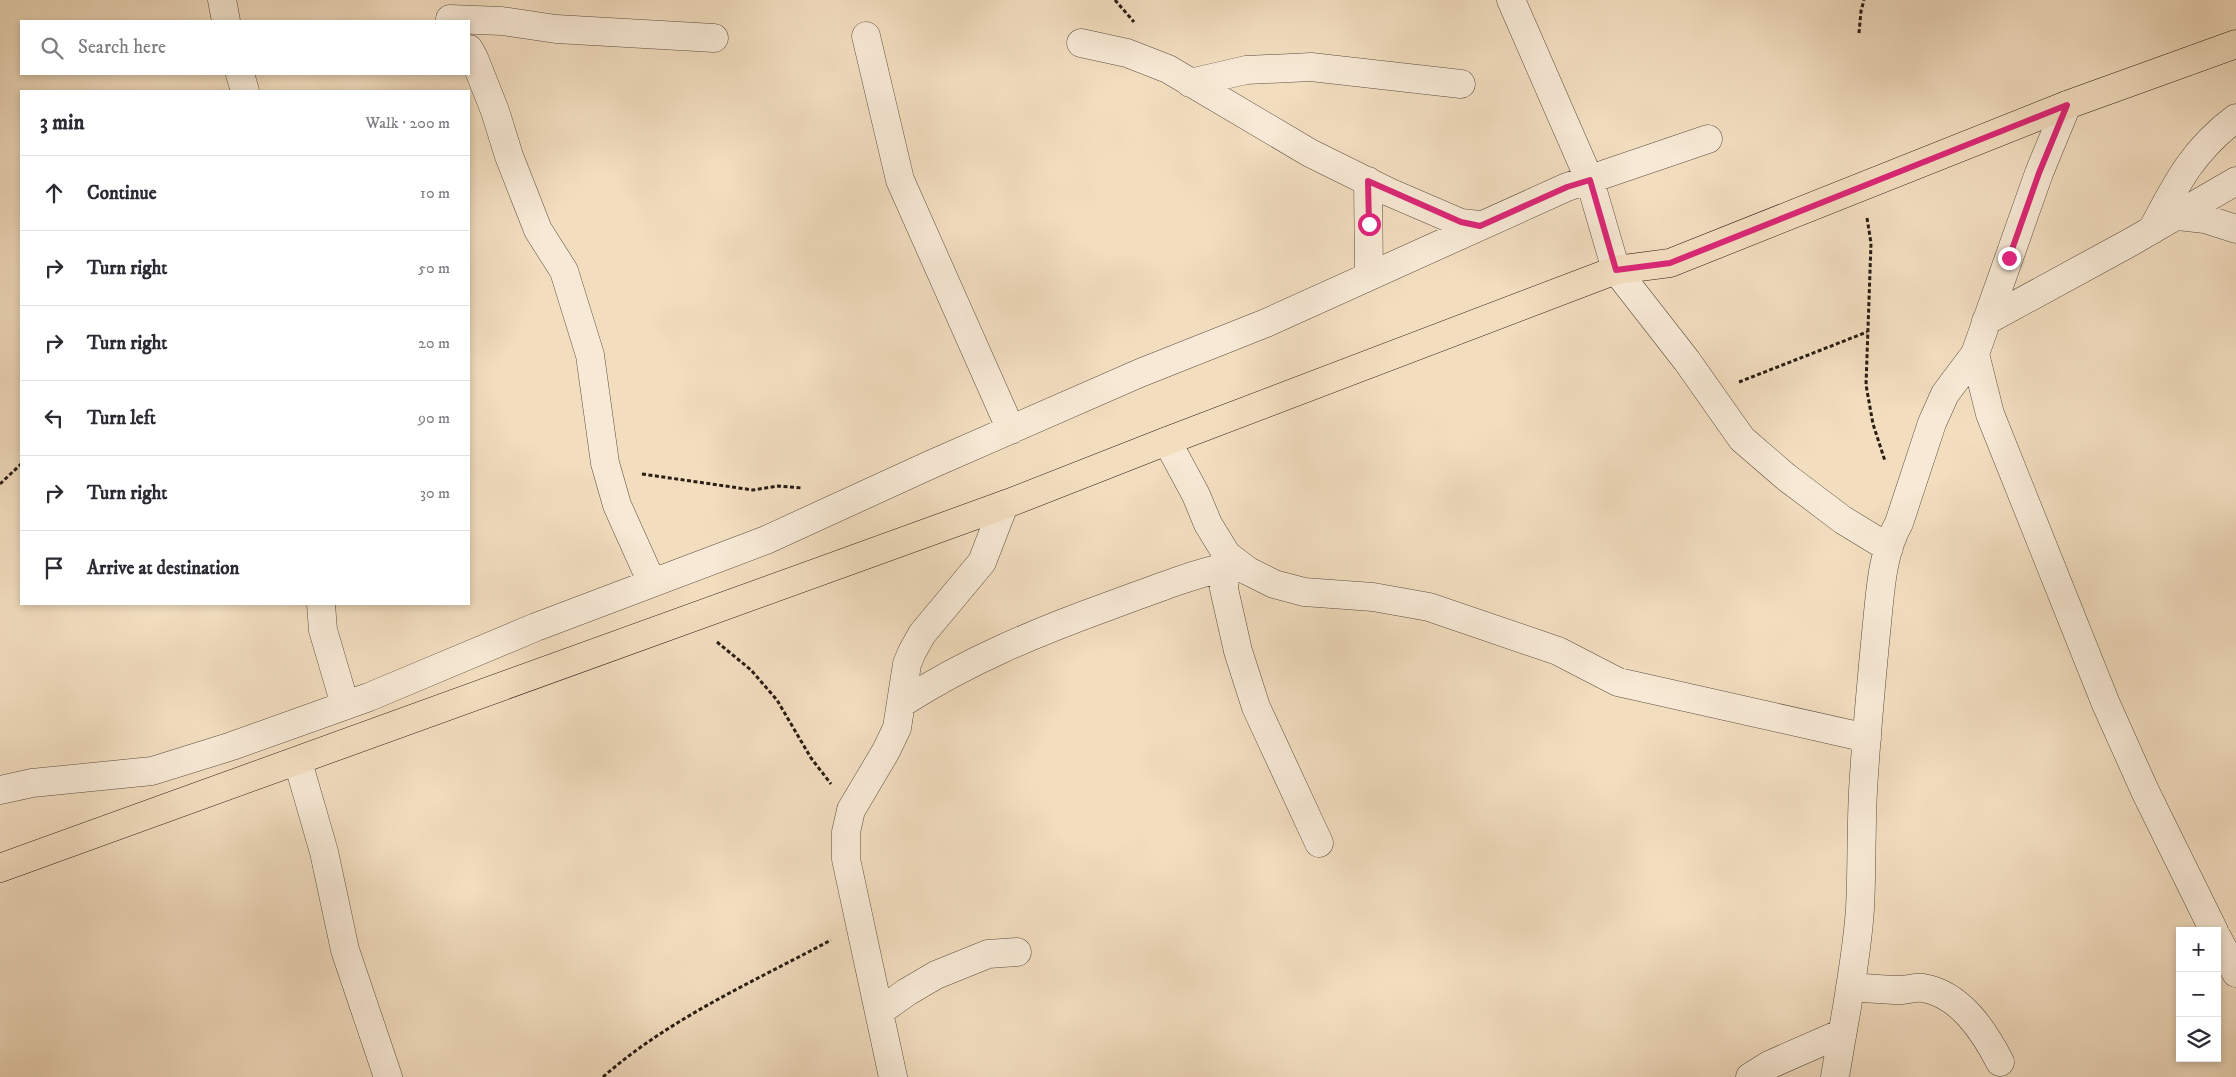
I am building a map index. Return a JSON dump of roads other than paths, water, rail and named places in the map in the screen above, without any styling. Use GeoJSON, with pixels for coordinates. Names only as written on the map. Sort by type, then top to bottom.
{"type":"FeatureCollection","features":[{"type":"Feature","properties":{"kind":"main road"},"geometry":{"type":"LineString","coordinates":[[0,868],[82,837],[298,762],[1004,505],[1616,270],[1670,263],[2067,105],[2236,44]]}},
{"type":"Feature","properties":{"kind":"street"},"geometry":{"type":"LineString","coordinates":[[222,0],[226,20]]}},
{"type":"Feature","properties":{"kind":"street"},"geometry":{"type":"LineString","coordinates":[[1511,0],[1590,180],[1616,270],[1688,360],[1742,439],[1786,477],[1843,520],[1889,548]]}},
{"type":"Feature","properties":{"kind":"street"},"geometry":{"type":"LineString","coordinates":[[447,13],[556,29],[714,38]]}},
{"type":"Feature","properties":{"kind":"street"},"geometry":{"type":"LineString","coordinates":[[866,36],[900,180],[1011,430]]}},
{"type":"Feature","properties":{"kind":"street"},"geometry":{"type":"LineString","coordinates":[[1081,43],[1127,53],[1168,69],[1310,153],[1461,222],[1480,226]]}},
{"type":"Feature","properties":{"kind":"street"},"geometry":{"type":"LineString","coordinates":[[470,51],[492,102],[509,156],[538,230],[564,271],[590,355],[605,463],[617,506],[652,583]]}},
{"type":"Feature","properties":{"kind":"street"},"geometry":{"type":"LineString","coordinates":[[1190,83],[1246,70],[1311,67],[1461,84]]}},
{"type":"Feature","properties":{"kind":"street"},"geometry":{"type":"LineString","coordinates":[[240,75],[245,90]]}},
{"type":"Feature","properties":{"kind":"street"},"geometry":{"type":"LineString","coordinates":[[1835,1077],[1850,987],[1860,909],[1863,792],[1867,738],[1880,601],[1891,537],[1899,523],[1932,423],[1945,394],[1974,354],[2039,173],[2067,105]]}},
{"type":"Feature","properties":{"kind":"street"},"geometry":{"type":"LineString","coordinates":[[2152,230],[2176,184],[2196,155],[2214,134],[2236,118]]}},
{"type":"Feature","properties":{"kind":"street"},"geometry":{"type":"LineString","coordinates":[[0,790],[32,784],[152,771],[232,746],[345,705],[536,627],[766,540],[1140,373],[1266,323],[1567,187],[1708,140]]}},
{"type":"Feature","properties":{"kind":"street"},"geometry":{"type":"LineString","coordinates":[[1368,181],[1369,276]]}},
{"type":"Feature","properties":{"kind":"street"},"geometry":{"type":"LineString","coordinates":[[1986,321],[2178,216],[2236,181]]}},
{"type":"Feature","properties":{"kind":"street"},"geometry":{"type":"LineString","coordinates":[[2178,216],[2205,219],[2236,229]]}},
{"type":"Feature","properties":{"kind":"street"},"geometry":{"type":"LineString","coordinates":[[1974,354],[1990,414],[2106,704],[2145,791],[2212,927]]}},
{"type":"Feature","properties":{"kind":"street"},"geometry":{"type":"LineString","coordinates":[[1167,441],[1196,495],[1226,561],[1224,589],[1238,651],[1256,707],[1319,843]]}},
{"type":"Feature","properties":{"kind":"street"},"geometry":{"type":"LineString","coordinates":[[893,1077],[846,859],[846,832],[851,814],[869,778],[886,752],[897,728],[907,664],[912,652],[922,634],[982,562],[1004,505]]}},
{"type":"Feature","properties":{"kind":"street"},"geometry":{"type":"LineString","coordinates":[[902,703],[942,677],[1033,634],[1226,561],[1274,584],[1304,592],[1373,597],[1430,607],[1558,651],[1618,682],[1867,738]]}},
{"type":"Feature","properties":{"kind":"street"},"geometry":{"type":"LineString","coordinates":[[321,605],[323,630],[345,705]]}},
{"type":"Feature","properties":{"kind":"street"},"geometry":{"type":"LineString","coordinates":[[298,762],[324,852],[345,950],[388,1077]]}},
{"type":"Feature","properties":{"kind":"street"},"geometry":{"type":"LineString","coordinates":[[2221,945],[2236,973]]}},
{"type":"Feature","properties":{"kind":"street"},"geometry":{"type":"LineString","coordinates":[[879,1012],[906,992],[936,975],[988,954],[1016,952]]}},
{"type":"Feature","properties":{"kind":"street"},"geometry":{"type":"LineString","coordinates":[[1850,987],[1901,990],[1921,988],[1936,992],[1959,1007],[1976,1022],[1986,1035],[2000,1062]]}},
{"type":"Feature","properties":{"kind":"street"},"geometry":{"type":"LineString","coordinates":[[1750,1077],[1769,1065],[1842,1034]]}}]}
